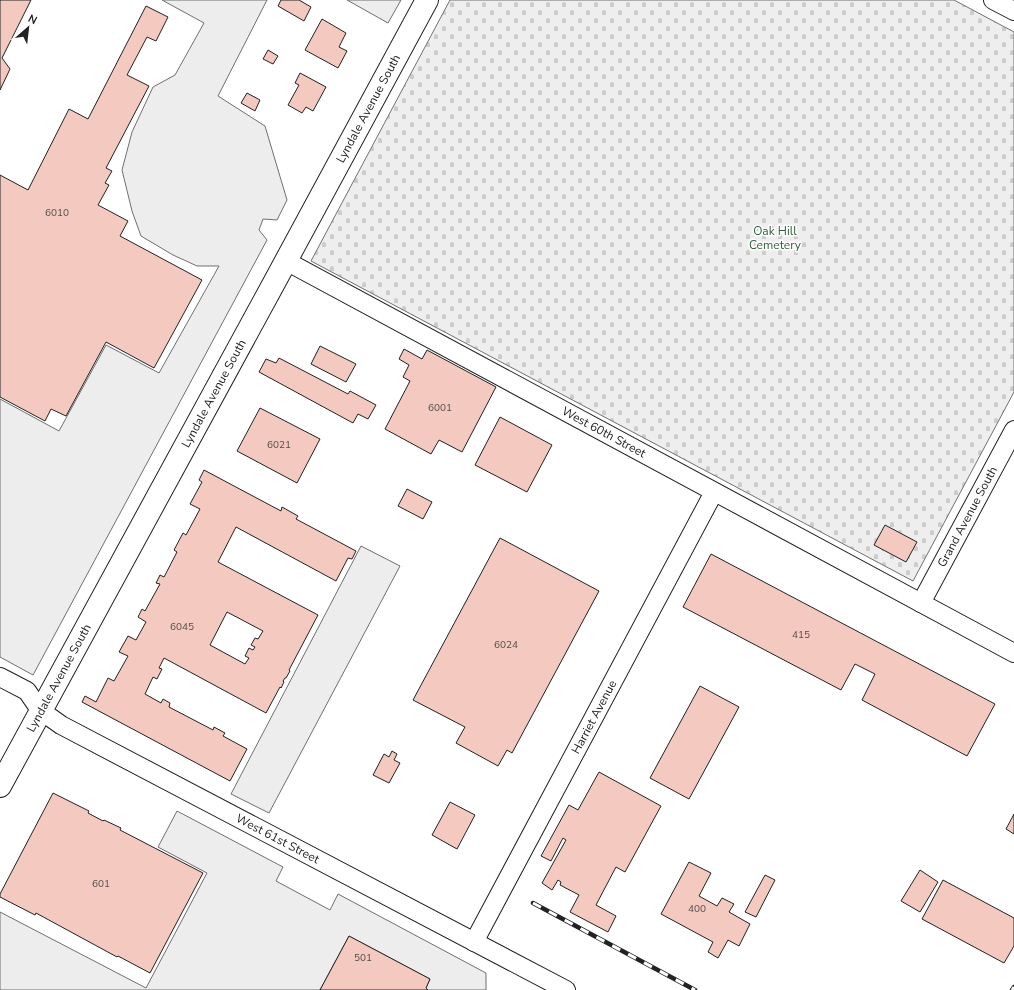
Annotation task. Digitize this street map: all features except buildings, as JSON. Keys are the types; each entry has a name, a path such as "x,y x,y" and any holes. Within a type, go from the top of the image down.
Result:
{"main road":[{"name":"Lyndale Avenue South","path":"0,786 427,0"}],"street":[{"path":"993,0 1014,11"},
{"name":"West 60th Street","path":"286,261 1014,653"},
{"name":"Grand Avenue South","path":"921,603 1014,430"},
{"name":"Harriet Avenue","path":"474,942 714,492"},
{"name":"West 61st Street","path":"0,677 27,691 40,710 61,725 566,990"}],"green space":[{"name":"Oak Hill Cemetery","path":"450,0 954,0 1014,32 1014,392 913,581 311,261"}],"shaded area":[{"path":"162,0 267,0 218,96 265,126 287,200 277,220 263,219 259,230 267,240 33,675 0,657 0,399 59,431 106,345 159,373 219,266 197,266 173,255 141,236 132,211 122,170 132,132 153,87 175,75 204,23"},
{"path":"347,0 401,0 388,23"},
{"path":"361,546 400,566 269,813 231,794"},
{"path":"177,811 283,867 276,881 330,910 338,894 486,973 486,990 428,990 426,988 430,979 349,936 320,990 0,990 0,912 146,988 207,873 158,847"}],"railway":[{"path":"533,903 695,990"}]}
